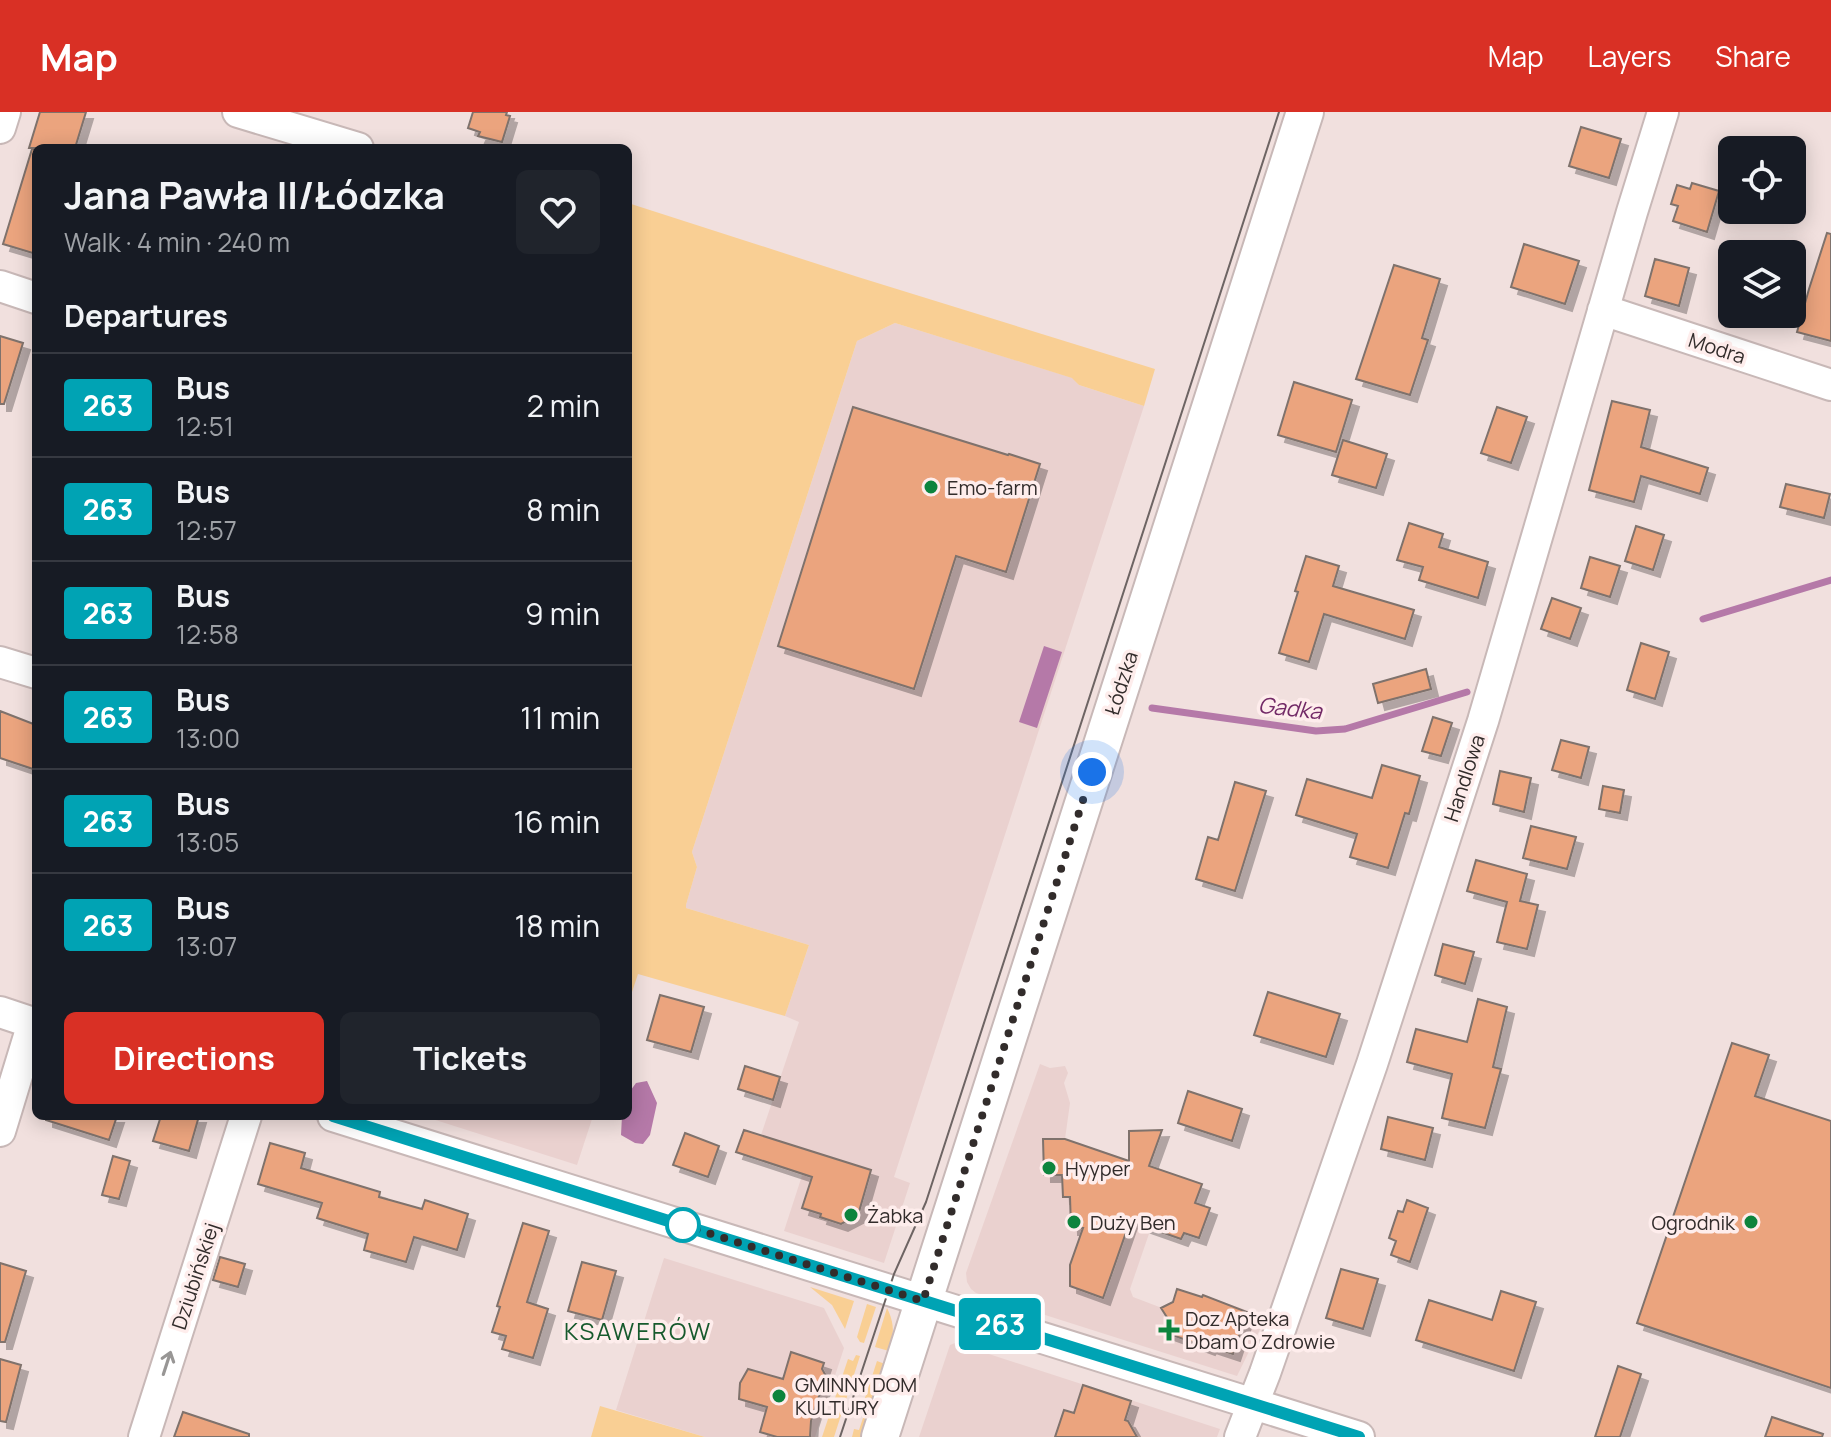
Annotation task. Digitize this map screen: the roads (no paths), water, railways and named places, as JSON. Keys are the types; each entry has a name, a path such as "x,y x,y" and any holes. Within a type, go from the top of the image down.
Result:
{"main road":[{"name":"Łódzka","path":"880,1437 1305,112"}],"street":[{"path":"0,128 5,112"},
{"path":"238,112 345,144"},
{"name":"Handlowa","path":"1240,1437 1372,1064 1483,721 1663,112"},
{"path":"0,286 32,297"},
{"name":"Modra","path":"1603,310 1831,385"},
{"path":"0,662 32,672"},
{"path":"0,1012 32,1022"},
{"path":"0,1131 32,1032"},
{"name":"Dziubińskiej","path":"144,1437 245,1120"},
{"path":"346,1120 1359,1437"}],"waterway":[{"name":"Gadka","path":"1703,619 1831,580"},
{"name":"Gadka","path":"1152,708 1316,731 1345,729 1467,692"}],"tram line":[{"path":"840,1437 894,1274 926,1202 1279,112"}],"place":[{"name":"Emo-farm","path":"931,487"},
{"name":"Hyyper","path":"1049,1168"},
{"name":"Żabka","path":"851,1215"},
{"name":"Duży Ben","path":"1074,1222"},
{"name":"Ogrodnik","path":"1751,1222"},
{"name":"Doz Apteka Dbam O Zdrowie","path":"1169,1330"},
{"name":"GMINNY DOM KULTURY","path":"779,1396"}],"district":[{"name":"KSAWERÓW","path":"638,1330"}]}
